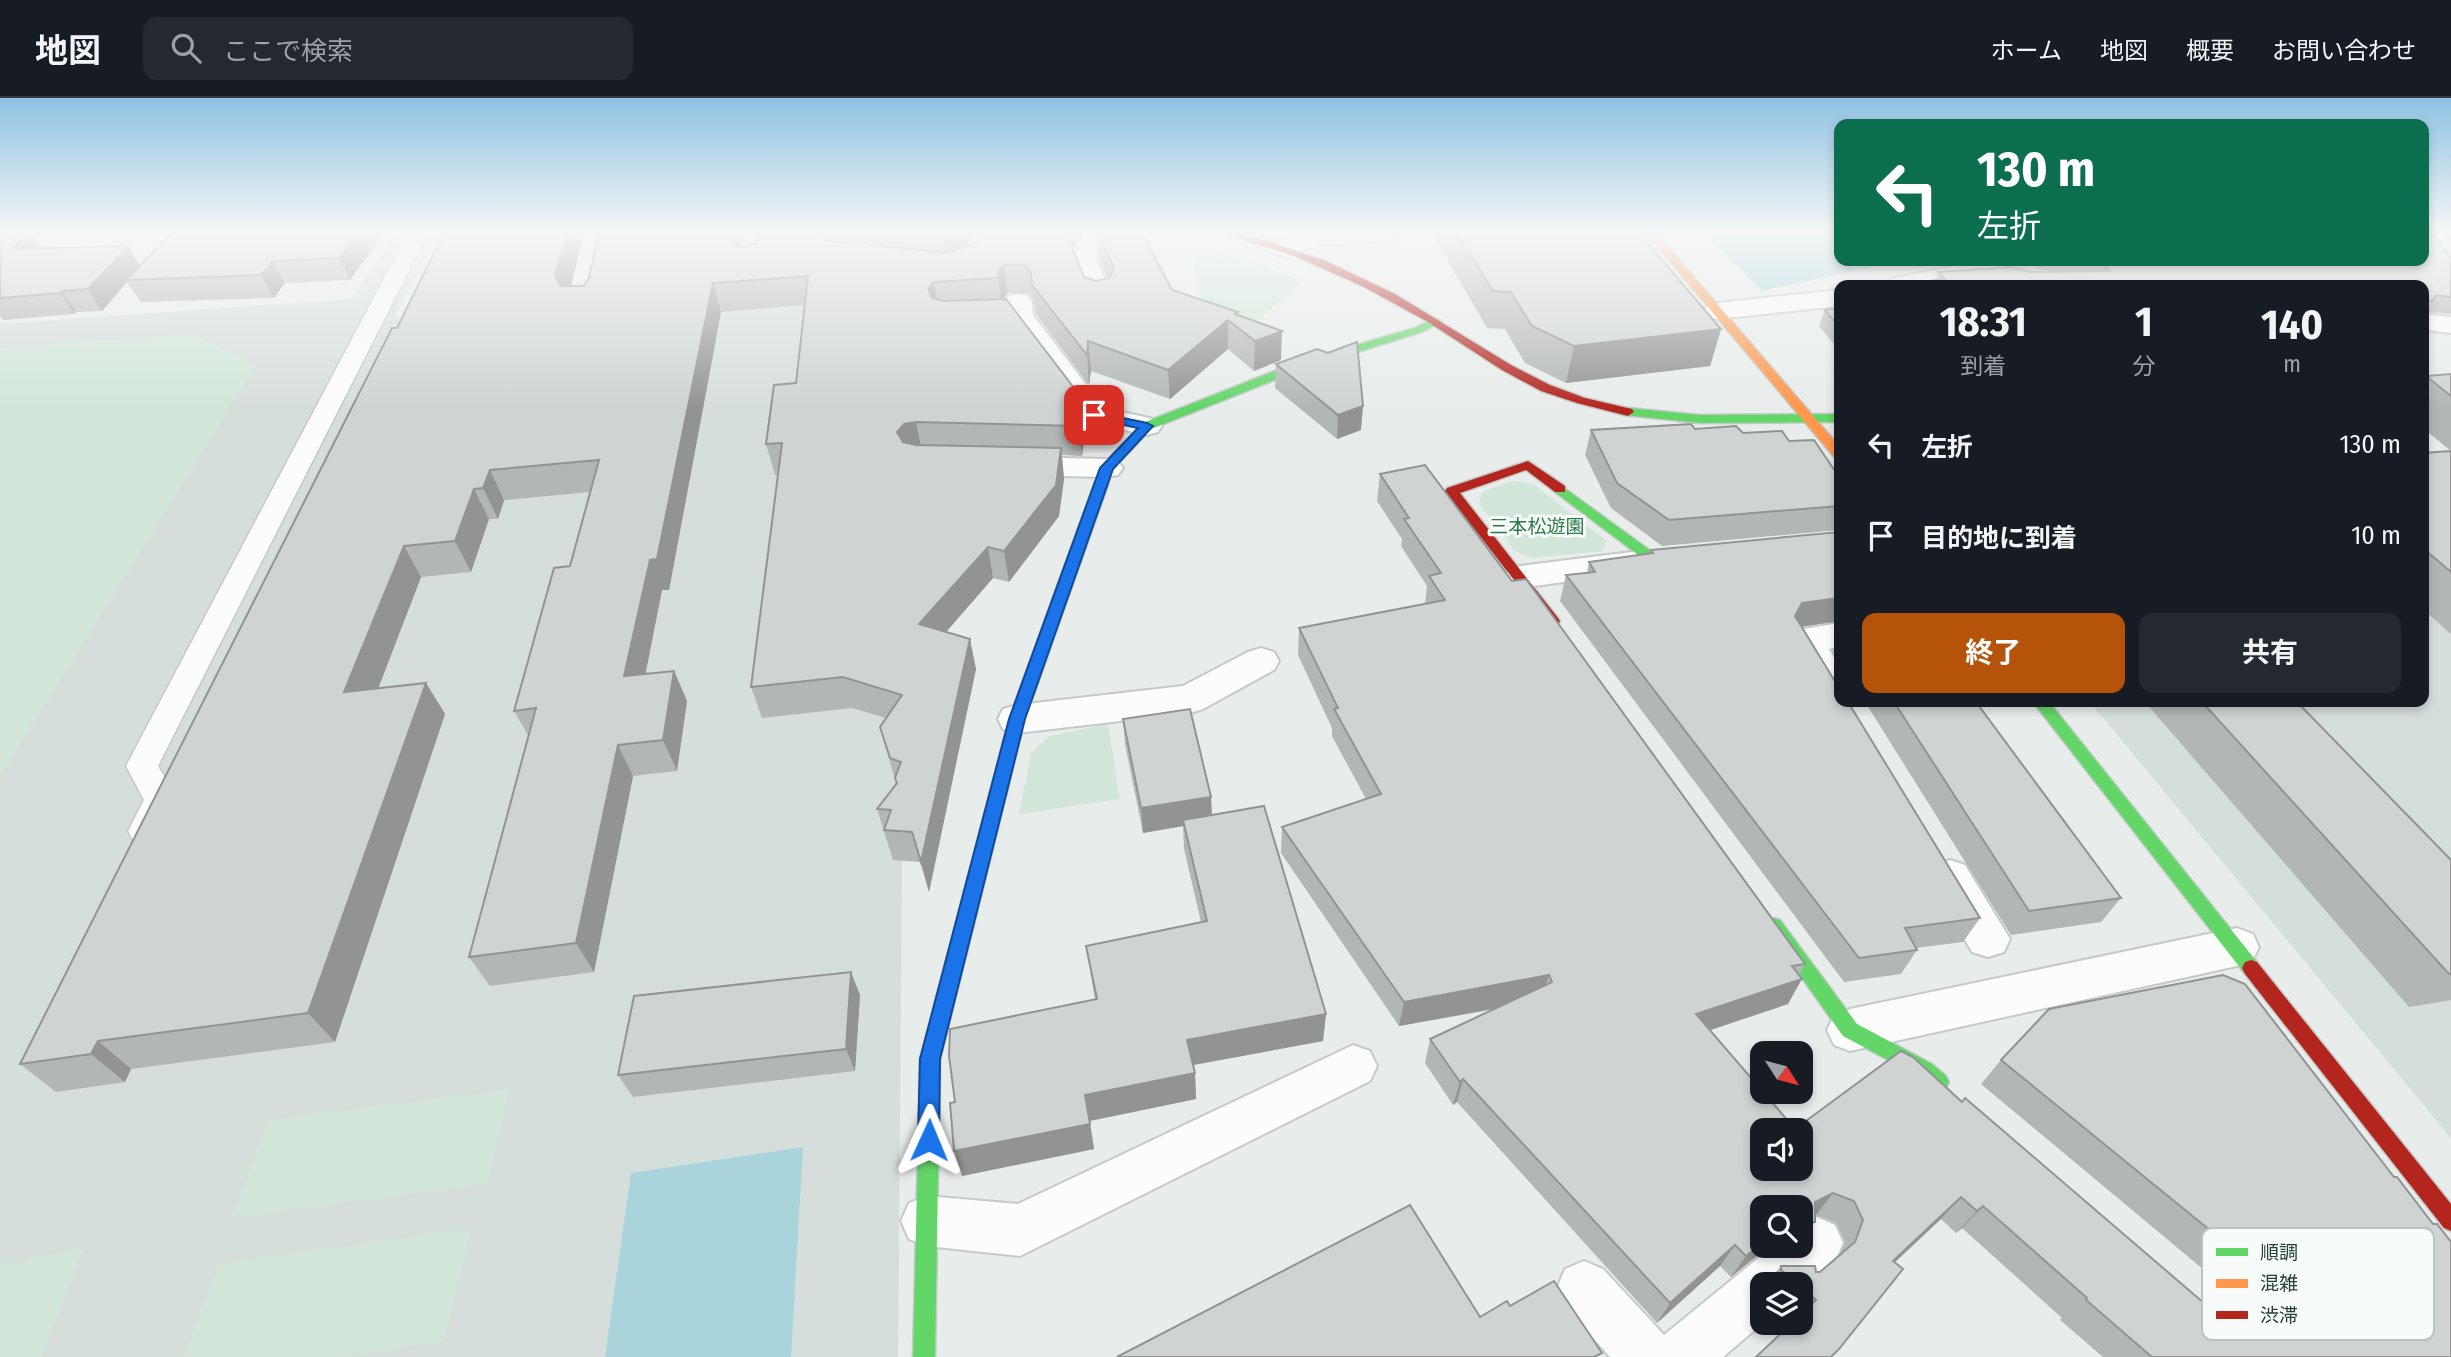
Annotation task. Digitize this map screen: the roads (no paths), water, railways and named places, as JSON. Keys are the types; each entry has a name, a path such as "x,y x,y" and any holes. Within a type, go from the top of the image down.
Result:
{"street":[{"path":"1096,292 1099,299"},
{"path":"1384,292 1514,372 1564,395 1612,410 1665,419 1834,418"},
{"path":"1702,292 1834,448"},
{"path":"1718,310 1834,298"},
{"path":"1009,312 1094,415 1147,426"},
{"path":"924,1357 930,1059 1017,719 1107,468 1147,426 1296,367 1418,330 1435,321"},
{"path":"2429,323 2451,325"},
{"path":"988,465 1107,468"},
{"path":"1561,632 1452,491 1528,465 1667,559"},
{"path":"1521,577 1667,559"},
{"path":"1834,636 1805,640 1834,687"},
{"path":"1017,719 1190,699 1261,661"},
{"path":"2045,707 2451,1221"},
{"path":"1930,844 1988,939"},
{"path":"1761,908 1850,1030 1925,1070 1946,1088"},
{"path":"1850,1030 2237,947"},
{"path":"927,1221 1020,1230 1353,1066"},
{"path":"1782,1272 1817,1243"},
{"path":"1584,1288 1647,1357"},
{"path":"1681,1357 1750,1299"}],"lane":[{"path":"129,861 161,800 142,766 388,292"}],"water":[{"path":"803,1147 791,1357 605,1357 631,1173"}],"park label":[{"name":"三本松遊園","path":"1537,526"}]}
